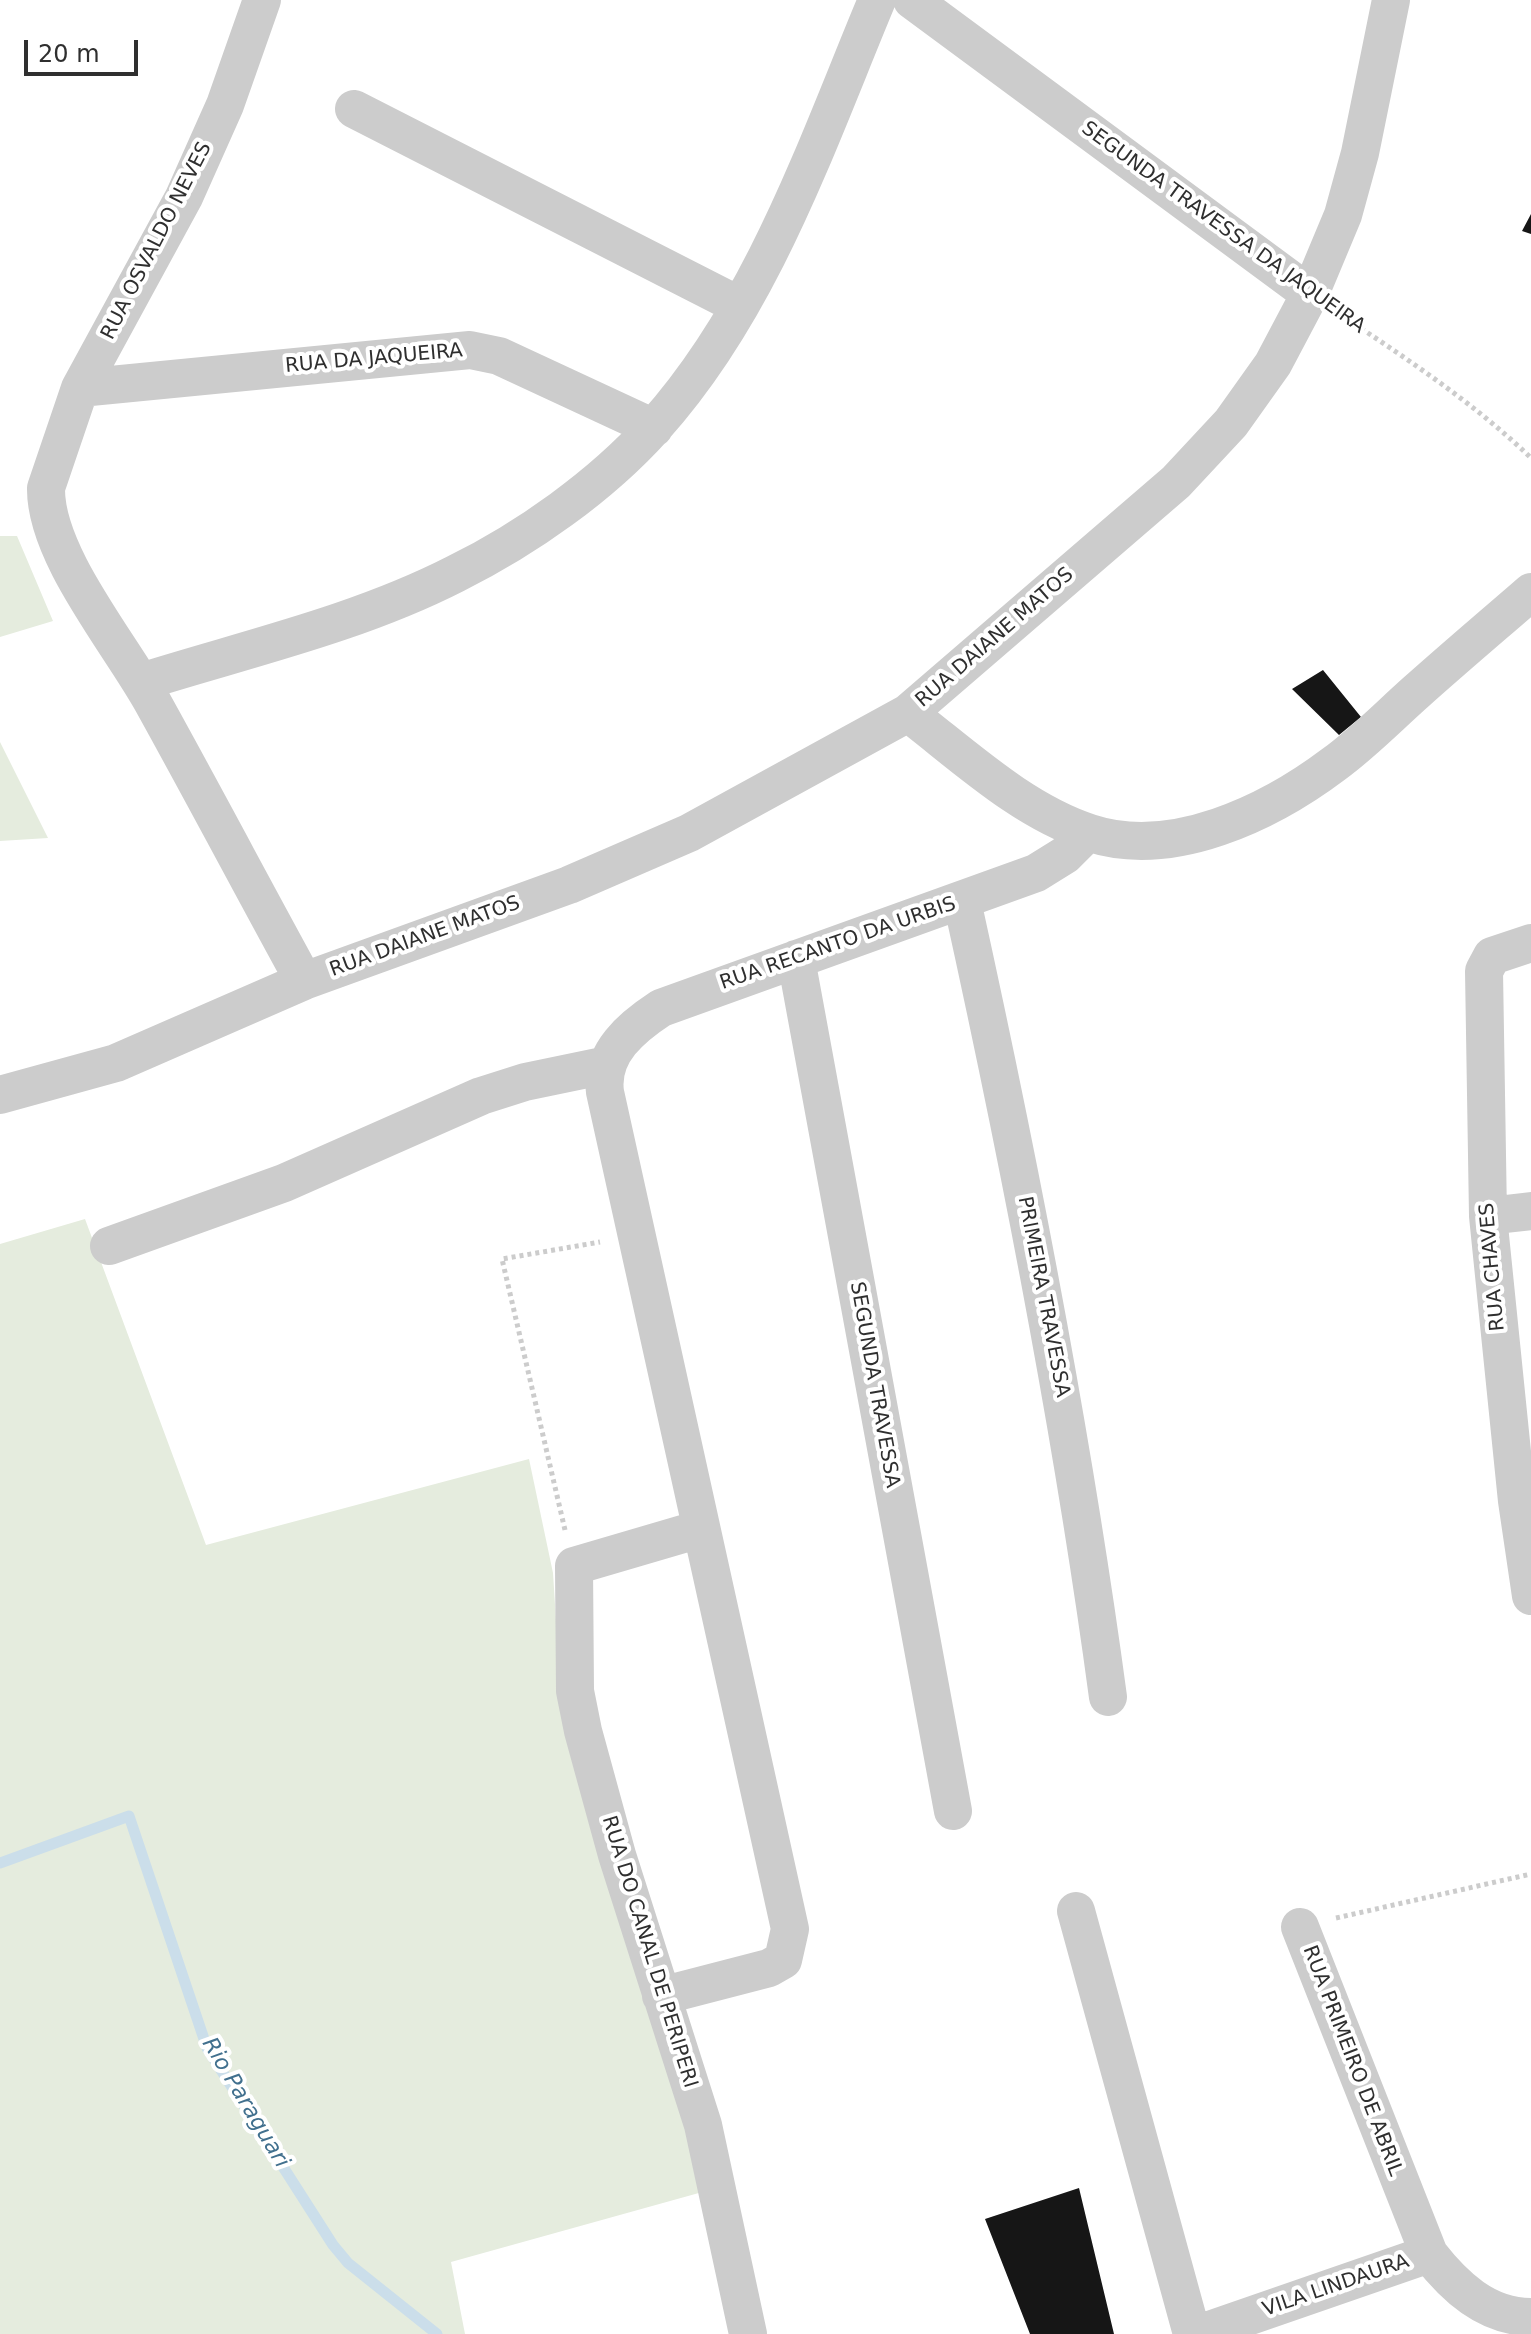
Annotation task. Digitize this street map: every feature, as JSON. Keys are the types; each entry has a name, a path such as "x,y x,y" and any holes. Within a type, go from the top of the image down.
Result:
{"street":[{"name":"RUA OSVALDO NEVES","path":"80,388 184,197 225,105 262,0"},
{"path":"141,682 350,618 457,574 532,528 603,476 654,428 699,371 740,306 785,219 877,0"},
{"name":"SEGUNDA TRAVESSA DA JAQUEIRA","path":"912,0 1310,294"},
{"name":"RUA DAIANE MATOS","path":"0,1095 116,1063 304,981 569,885 689,833 908,713 1176,482 1231,423 1273,364 1310,294 1343,215 1357,165 1391,0"},
{"path":"354,109 740,306"},
{"name":"RUA DA JAQUEIRA","path":"80,388 470,350 499,356 654,428"},
{"name":"RUA DAIANE MATOS","path":"80,388 46,488 48,518 58,545 141,682 304,981"},
{"path":"908,713 1025,802 1087,833 1122,839 1165,838 1226,823 1275,803 1335,764 1531,592"},
{"name":"RUA RECANTO DA URBIS","path":"606,1069 632,1029 661,1008 962,901 1051,865 1087,833"},
{"name":"PRIMEIRA TRAVESSA","path":"962,901 1005,1097 1081,1500 1108,1697"},
{"name":"RUA CHAVES","path":"1519,946 1492,956 1484,971 1488,1216 1516,1357 1531,1596"},
{"name":"SEGUNDA TRAVESSA","path":"796,959 953,1811"},
{"path":"109,1246 284,1183 481,1096 606,1069 605,1092 790,1929 783,1960 769,1968 661,1996"},
{"path":"1488,1216 1531,1211"},
{"path":"574,1566 700,1529"},
{"name":"RUA DO CANAL DE PERIPERI","path":"574,1566 575,1691 583,1731 617,1855 703,2125 748,2334"},
{"path":"1076,1911 1192,2334"},
{"name":"RUA PRIMEIRO DE ABRIL","path":"1300,1927 1429,2254 1455,2286 1484,2305 1531,2317"},
{"name":"VILA LINDAURA","path":"1198,2334 1429,2254"}],"path":[{"name":"SEGUNDA TRAVESSA DA JAQUEIRA","path":"1310,294 1426,372 1501,430 1531,458"},
{"path":"574,1566 502,1259 638,1235"},
{"name":"RUA PRIMEIRO DE ABRIL","path":"1300,1927 1531,1874"}],"shaded area":[{"path":"0,536 17,536 53,621 0,637"},
{"path":"0,742 48,838 0,841"},
{"path":"85,1219 206,1545 529,1459 553,1573 561,1699 706,2191 451,2262 465,2334 0,2334 0,1244"}],"building":[{"path":"1531,214 1531,234 1522,231"},
{"path":"1323,670 1361,717 1339,735 1292,689"},
{"path":"1079,2188 1114,2334 1030,2334 985,2219"}],"waterway":[{"name":"Rio Paraguari","path":"0,1863 129,1816 207,2048 333,2245 348,2263 437,2334"}]}
